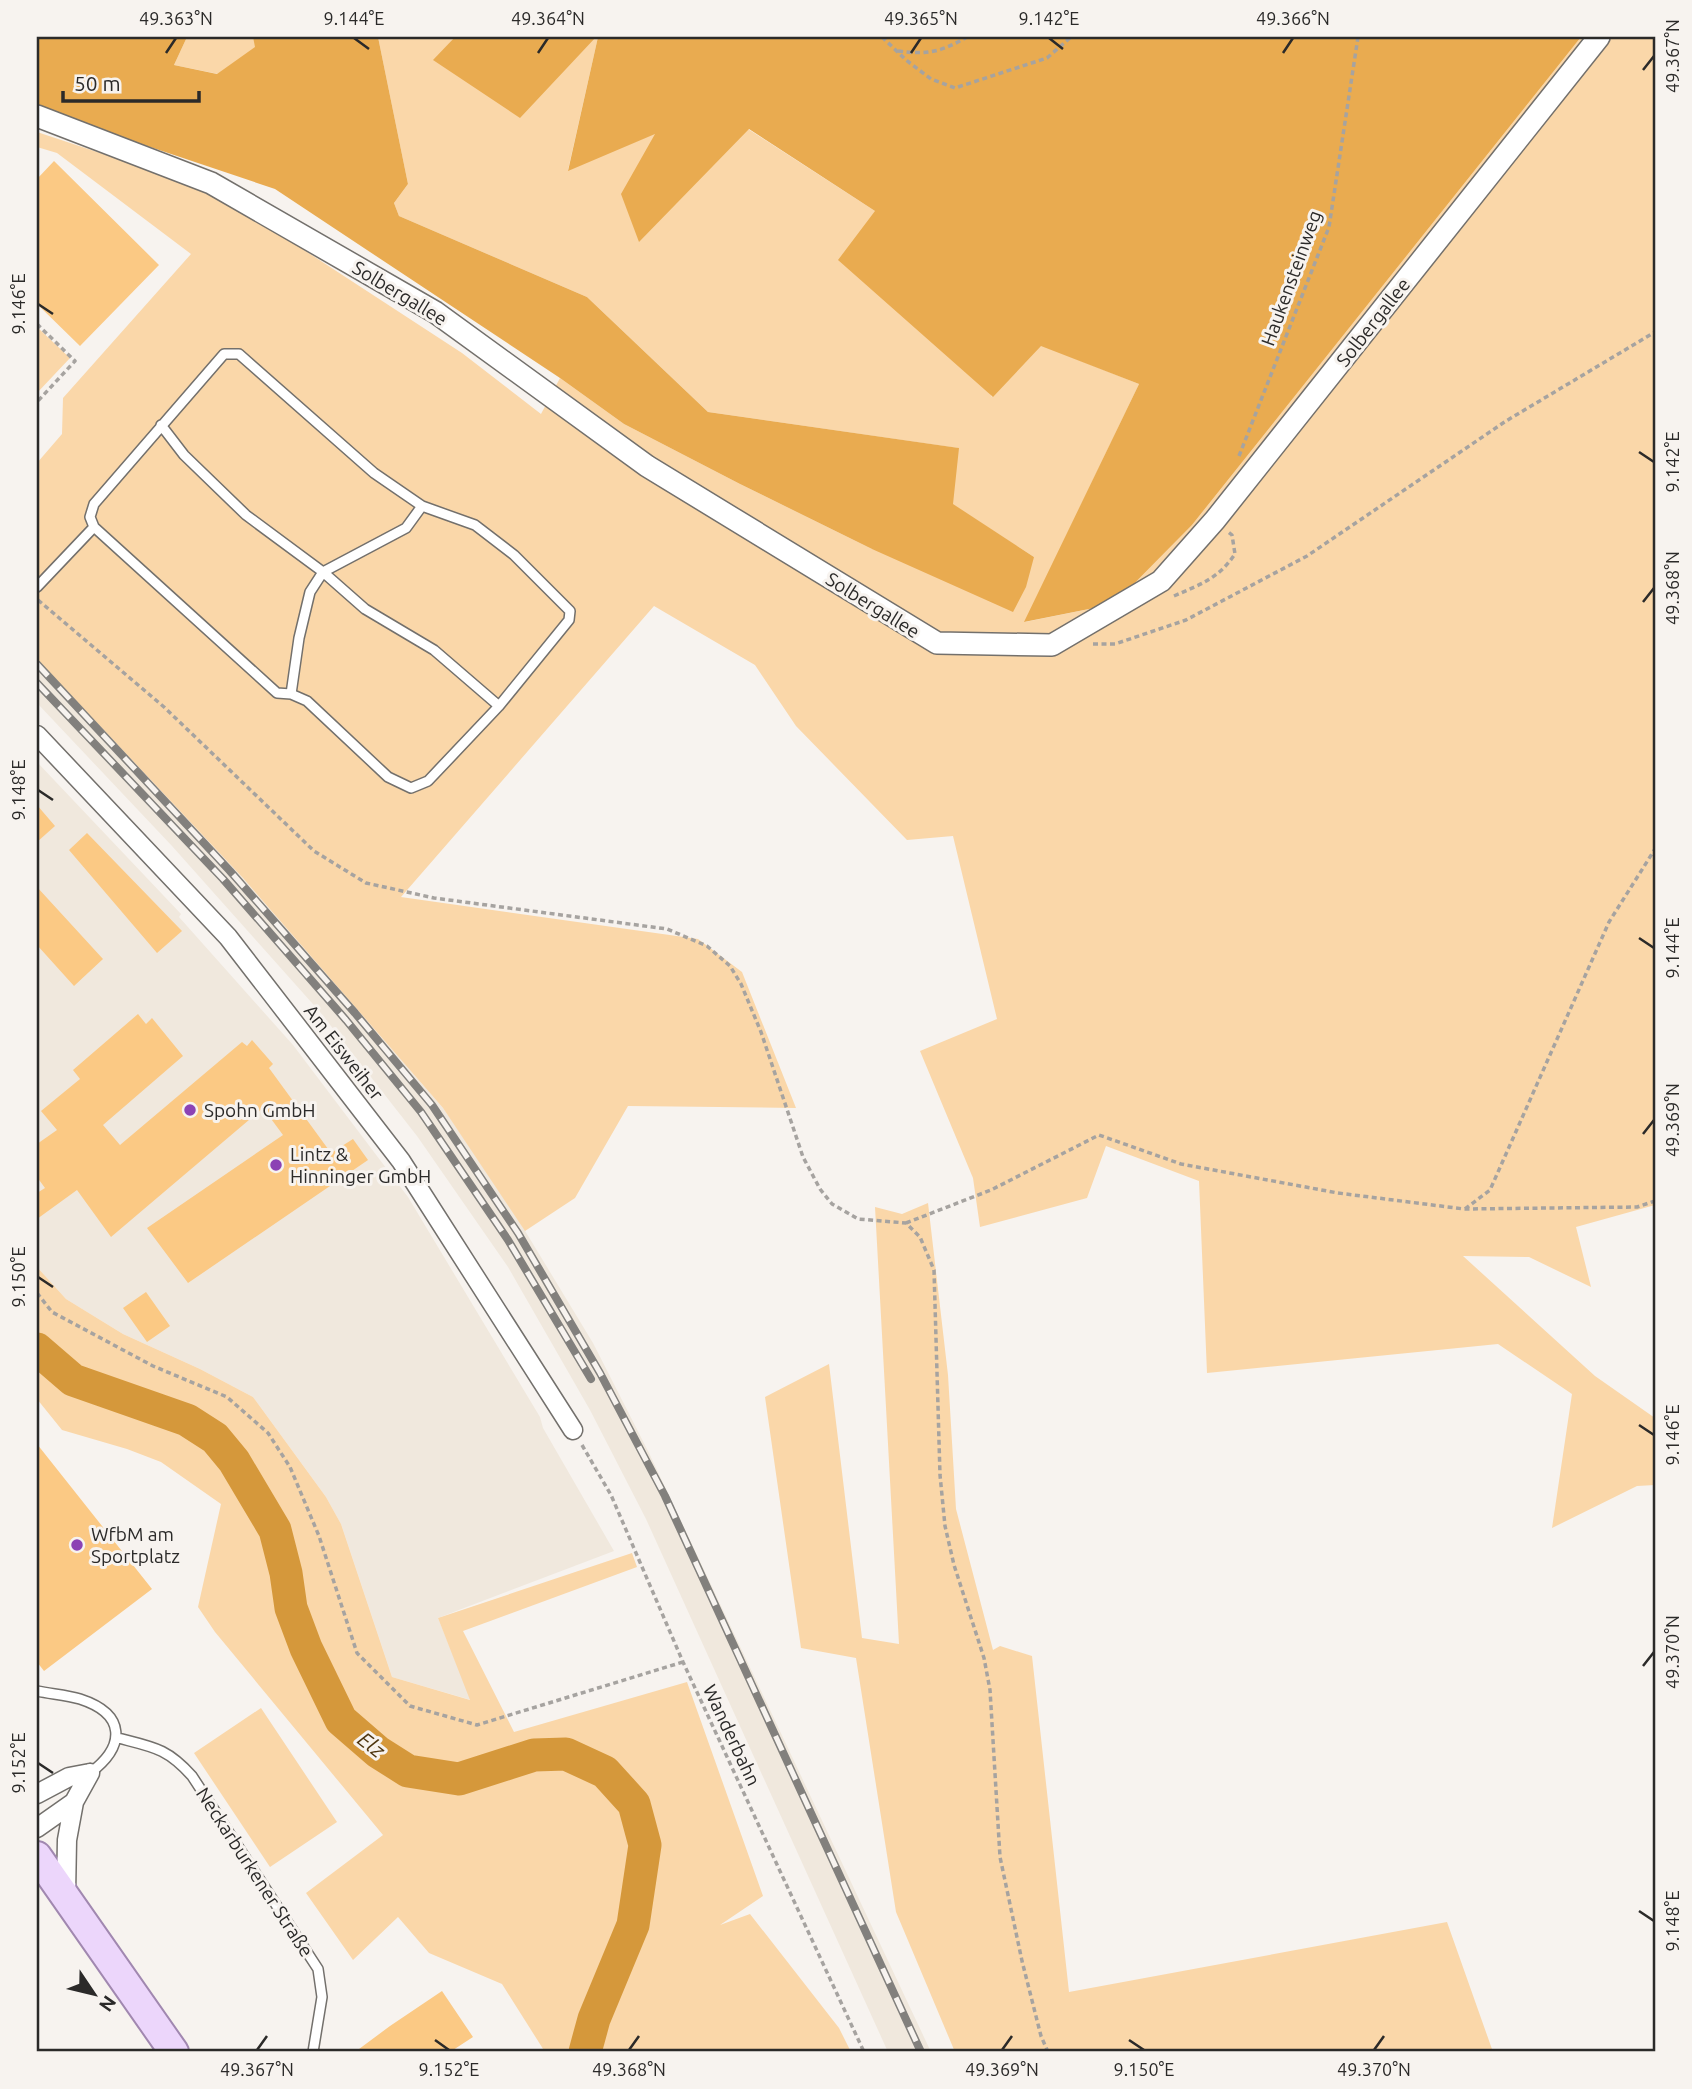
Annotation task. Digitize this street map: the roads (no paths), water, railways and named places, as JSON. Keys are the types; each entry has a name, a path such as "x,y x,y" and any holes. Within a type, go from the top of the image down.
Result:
{"main road":[{"path":"37,1856 174,2052"}],"street":[{"name":"Solbergallee","path":"37,116 211,183 435,312 647,466 937,643 1052,645 1161,581 1215,520 1599,37"},
{"name":"Am Eisweiher","path":"37,735 228,937 401,1161 573,1430"},
{"path":"37,1794 69,1777 90,1773"},
{"path":"65,1894 67,1840 74,1802 90,1773"},
{"path":"37,1828 74,1802"}],"lane":[{"path":"225,354 239,354 374,473 422,506 475,524 514,555 569,611 569,620 499,706 428,781 411,788 388,777 307,701 290,694 277,693 94,527 90,517 94,504 161,425 225,354"},
{"path":"161,425 184,455 246,515 323,572 365,609 434,650 499,706"},
{"path":"290,694 310,592 323,572 406,528 422,506"},
{"path":"37,587 94,527"},
{"path":"37,1691 80,1699 101,1709 114,1720 118,1738 110,1755 90,1773"},
{"name":"Neckarburkener Straße","path":"118,1738 160,1749 178,1760 192,1776 318,1969 322,1997 313,2052"}],"waterway":[{"name":"Elz","path":"37,1349 73,1380 187,1420 215,1438 234,1461 275,1530 286,1573 291,1608 306,1648 341,1720 378,1752 408,1771 459,1779 534,1755 566,1754 605,1772 634,1804 645,1845 633,1925 594,2019 585,2052"}],"railway":[{"path":"37,664 230,871 355,1013 432,1105 518,1233 600,1373 665,1496 921,2052"},
{"path":"37,683 223,879 346,1020 421,1112 508,1240 591,1379"}],"place":[{"name":"Spohn GmbH","path":"190,1110"},
{"name":"Lintz & Hinninger GmbH","path":"276,1165"},
{"name":"WfbM am Sportplatz","path":"77,1545"}]}
